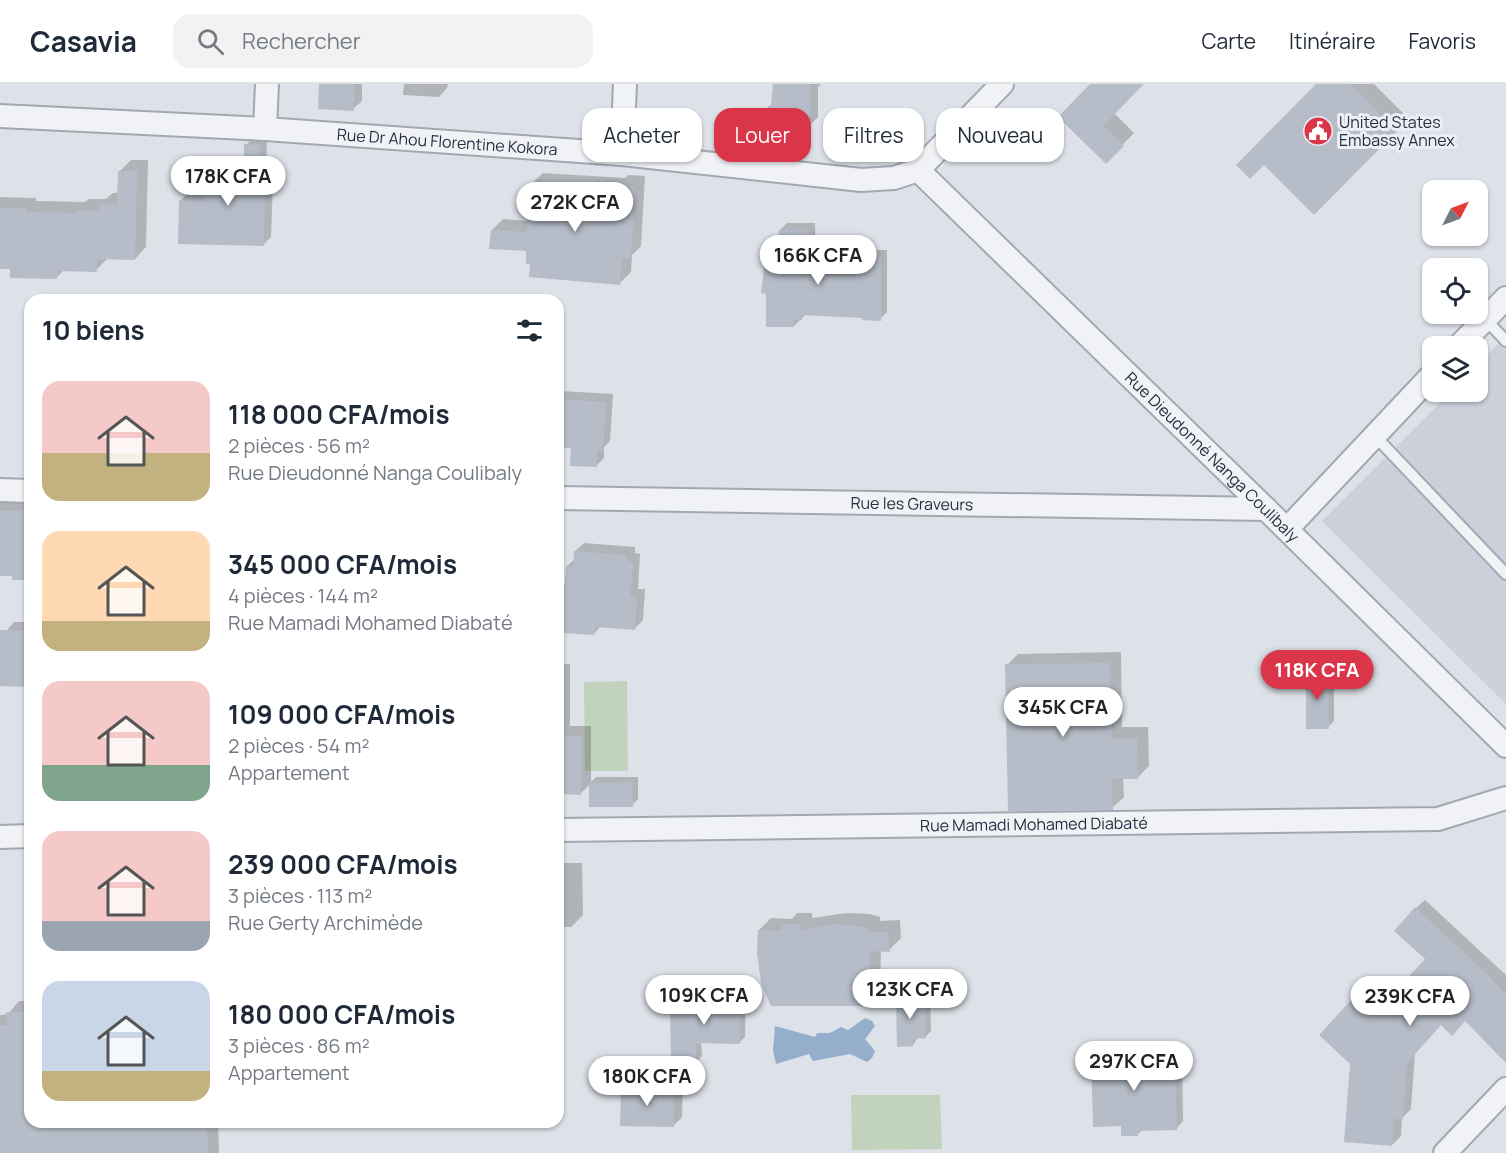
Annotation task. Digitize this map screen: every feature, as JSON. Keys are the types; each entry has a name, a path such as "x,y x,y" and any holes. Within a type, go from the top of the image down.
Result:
{"street":[{"path":"265,129 267,84"},
{"path":"624,108 625,84"},
{"name":"Rue Dr Ahou Florentine Kokora","path":"696,162 861,180 894,178 918,170 1002,84"},
{"name":"Rue Dr Ahou Florentine Kokora","path":"0,116 265,129 582,151"},
{"name":"Rue Dieudonné Nanga Coulibaly","path":"918,170 1506,746"},
{"path":"1488,317 1506,298"},
{"path":"1469,336 1481,324"},
{"path":"1287,529 1422,386"},
{"path":"0,490 24,491"},
{"name":"Rue les Graveurs","path":"564,498 1266,509"},
{"name":"Rue Mamadi Mohamed Diabaté","path":"564,830 1438,819 1506,798"},
{"path":"0,837 24,836"},
{"path":"1445,1153 1506,1089"}],"lane":[{"path":"1488,323 1506,341"},
{"path":"1375,436 1506,574"}],"shaded area":[{"path":"1506,336 1506,704 1322,521 1441,402 1488,402 1488,355"}],"green space":[{"path":"627,681 628,771 585,771 584,682"},
{"path":"851,1095 940,1095 942,1149 852,1150"}],"water":[{"path":"865,1018 872,1021 875,1026 865,1039 875,1051 867,1062 850,1054 813,1061 809,1054 776,1064 773,1050 775,1026 815,1037 817,1033 830,1033 841,1027 848,1030"}],"building":[{"path":"319,84 354,84 354,111 318,109"},
{"path":"773,84 810,84 810,108 768,108 771,106"},
{"path":"1090,84 1144,84 1103,126 1124,146 1106,164 1064,123 1064,111"},
{"path":"1316,84 1350,84 1397,131 1314,215 1264,165 1250,179 1236,165"},
{"path":"244,144 260,145 259,191 265,191 264,246 178,244 179,200 205,201 205,196 213,196 214,163 244,164"},
{"path":"118,171 137,171 135,260 97,259 97,272 57,271 57,279 10,278 10,269 0,269 0,208 26,208 26,212 76,213 76,210 100,210 100,203 117,204"},
{"path":"530,183 615,189 615,186 635,187 631,258 622,258 620,285 529,277 530,264 526,264 526,251 489,249 491,230 527,232"},
{"path":"809,229 809,275 855,277 855,256 881,256 881,321 802,315 802,320 794,320 794,327 766,327 766,294 761,293 764,268 777,270 779,230"},
{"path":"564,399 606,402 603,450 597,450 597,467 570,466 571,448 564,448"},
{"path":"24,510 24,580 12,580 12,576 0,576 0,511"},
{"path":"574,551 627,555 627,561 633,562 630,597 637,597 635,630 595,627 594,635 564,633 566,566 573,566"},
{"path":"0,630 24,631 24,687 0,686"},
{"path":"1110,663 1112,738 1137,738 1138,779 1112,779 1113,810 1008,811 1005,664"},
{"path":"1306,674 1329,674 1329,729 1306,729"},
{"path":"564,736 581,736 581,795 564,794"},
{"path":"632,782 633,807 589,807 589,783"},
{"path":"1415,907 1506,994 1506,1063 1465,1021 1452,1036 1441,1025 1407,1063 1403,1119 1394,1119 1392,1146 1344,1142 1350,1064 1319,1035 1366,984 1385,1002 1425,959 1394,931"},
{"path":"784,924 801,924 800,930 833,924 868,928 869,932 888,932 890,952 870,951 868,1006 771,1006 761,983 757,952 758,930 780,930"},
{"path":"710,995 741,996 740,1044 696,1043 696,1063 671,1064 670,1004 710,1003"},
{"path":"925,996 926,1038 913,1039 913,1046 897,1047 896,997"},
{"path":"6,1012 24,1012 24,1128 207,1128 208,1153 0,1153 0,1025 7,1025"},
{"path":"1136,1052 1136,1055 1175,1054 1177,1130 1138,1131 1138,1136 1121,1136 1121,1126 1093,1127 1091,1054"},
{"path":"621,1087 674,1088 674,1127 620,1126"}],"place":[{"name":"United States Embassy Annex","path":"1318,131"}]}
